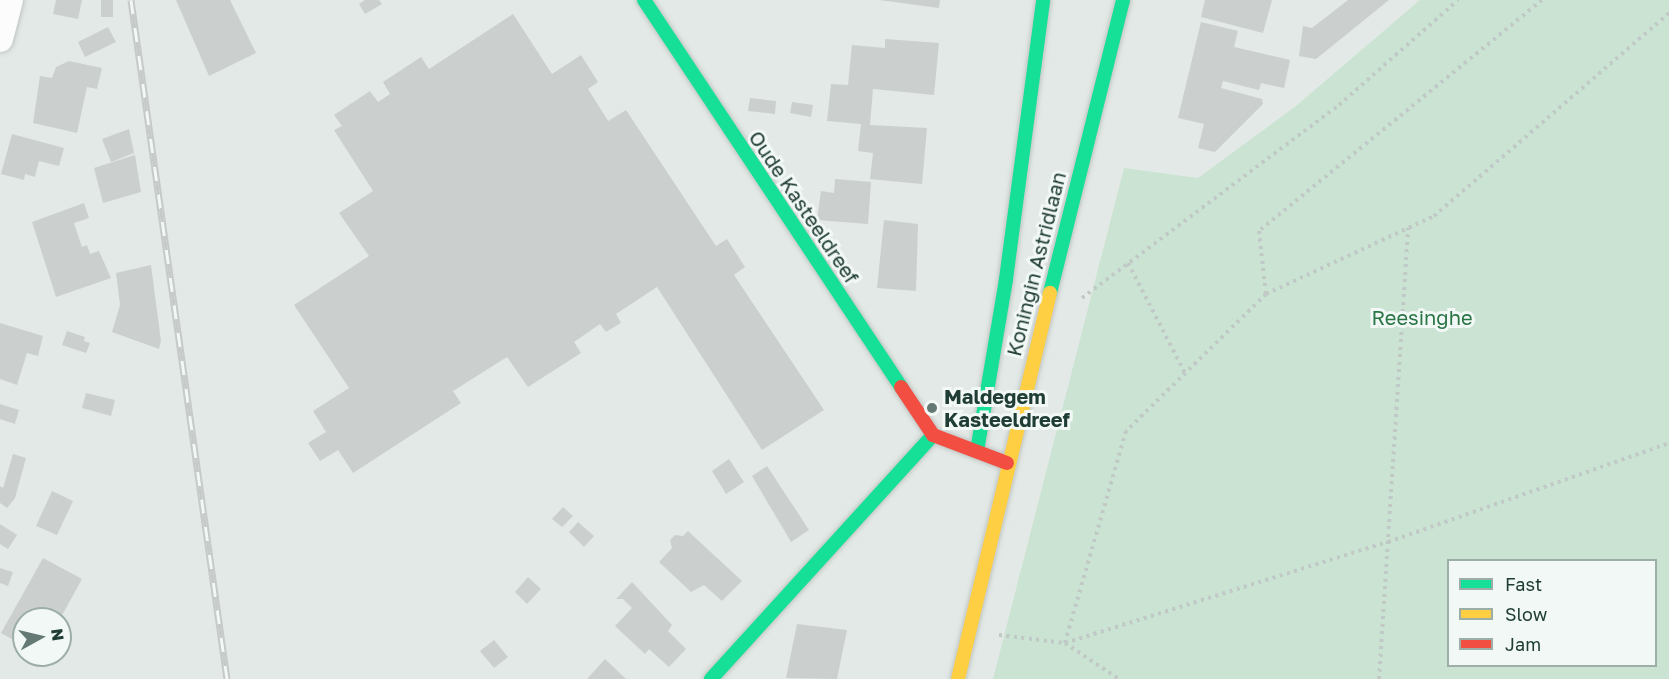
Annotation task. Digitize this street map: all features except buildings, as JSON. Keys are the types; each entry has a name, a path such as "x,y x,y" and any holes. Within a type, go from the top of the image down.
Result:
{"main road":[{"name":"Oude Kasteeldreef","path":"644,0 933,435"},
{"name":"Koningin Astridlaan","path":"976,450 1006,279 1043,0"},
{"name":"Koningin Astridlaan","path":"958,679 1007,463 1123,0"},
{"path":"711,679 933,435 1007,463"}],"street":[{"path":"0,39 10,0"}],"path":[{"path":"1075,302 1339,105 1458,0"},
{"path":"1266,294 1259,231 1542,0"},
{"path":"1065,643 1126,431 1266,294 1434,216 1669,13"},
{"path":"1379,679 1408,228"},
{"path":"1128,263 1185,373"},
{"path":"970,631 1065,643 1388,542 1669,443"},
{"path":"1065,643 1119,679"}],"green space":[{"name":"Reesinghe","path":"1420,0 1669,0 1669,679 993,679 1124,168 1198,178 1296,106"}],"railway":[{"path":"131,0 227,679"}],"traffic: fast":[{"path":"644,0 901,387"},
{"path":"977,451 1006,279 1043,0"},
{"path":"1050,293 1123,0"},
{"path":"711,679 933,435"}],"traffic: slow":[{"path":"958,679 1050,293"}],"traffic: jam":[{"path":"901,387 933,435 1007,463"}],"place":[{"name":"Maldegem Kasteeldreef","path":"932,408"}]}
